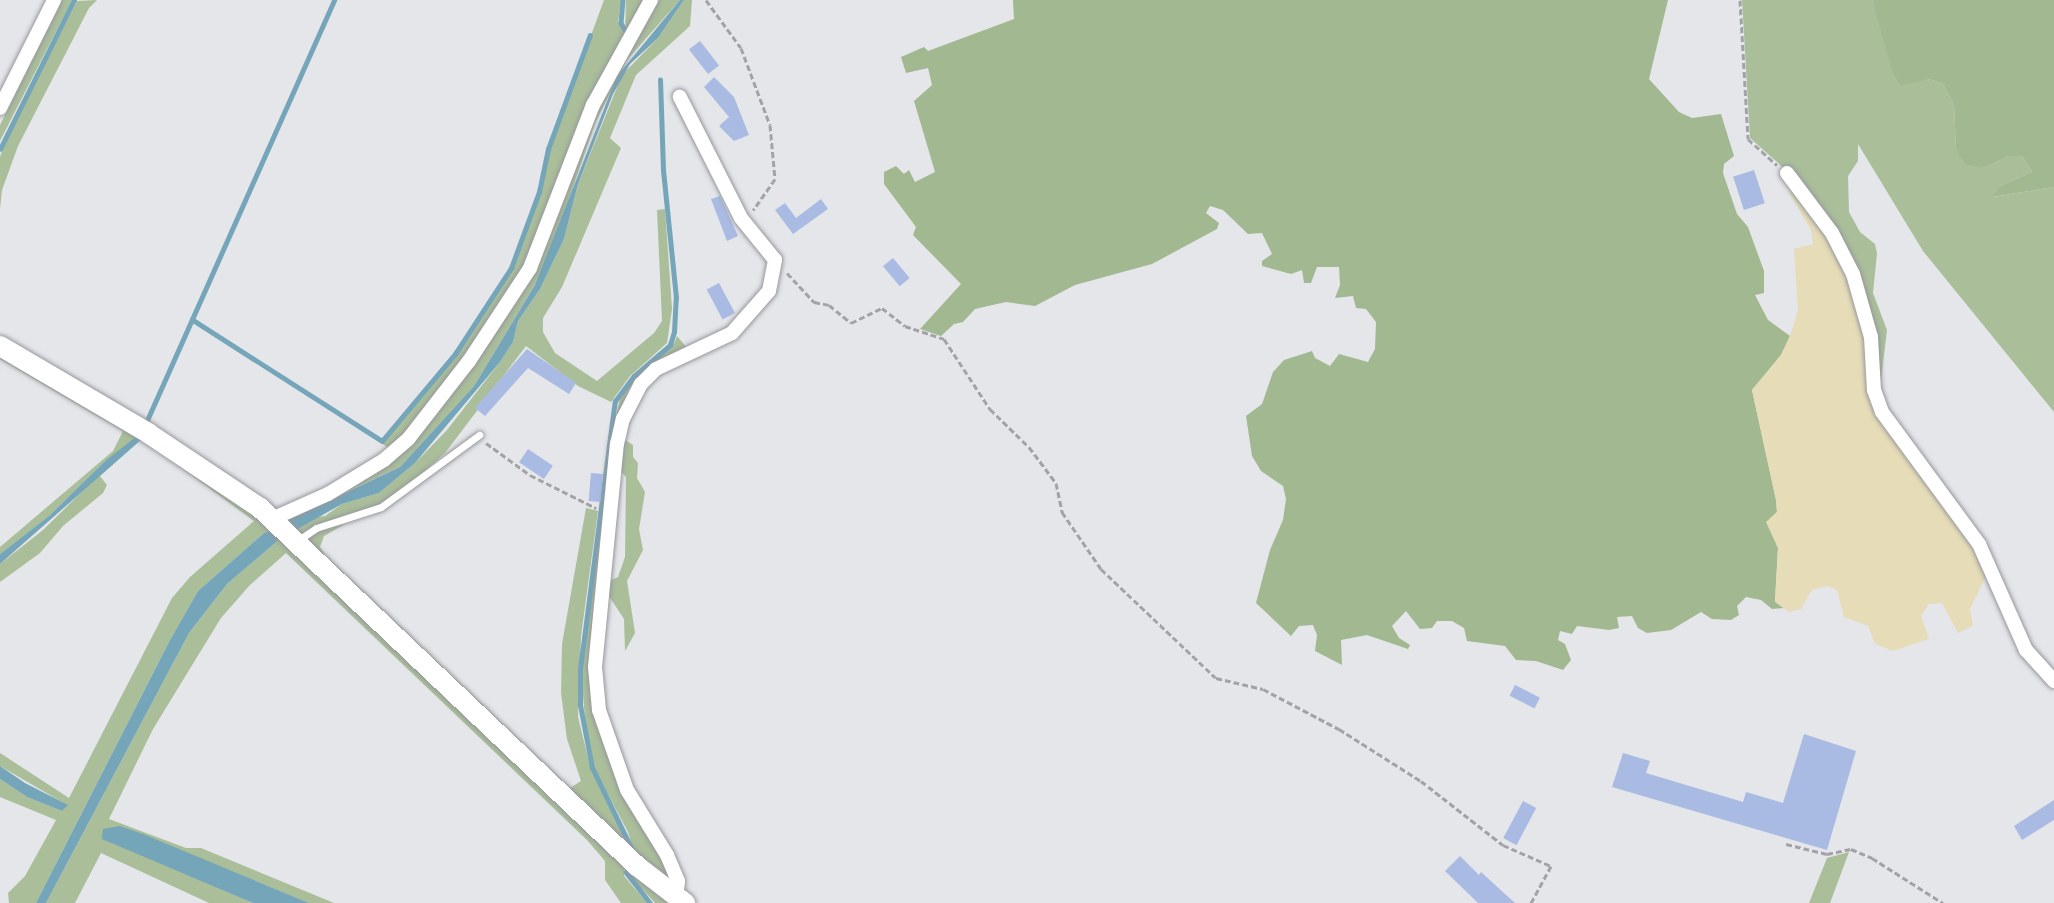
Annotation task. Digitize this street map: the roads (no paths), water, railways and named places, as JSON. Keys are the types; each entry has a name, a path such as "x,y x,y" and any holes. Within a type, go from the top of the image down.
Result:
{"street":[{"path":"0,108 54,0"},
{"path":"272,519 328,494 384,460 409,438 469,361 530,268 593,105 651,0"},
{"path":"680,97 741,218 775,261 769,291 732,333 656,369 641,384 623,419 617,444 595,667 599,710 627,790 667,855 678,881 680,900"},
{"path":"1787,173 1832,232 1853,274 1871,337 1874,390 1882,412 1979,544 2026,650 2054,681"},
{"path":"0,345 148,433 272,519 637,866 680,900"}],"lane":[{"path":"297,541 316,528 381,507 479,435"}],"water":[{"path":"680,0 684,0 658,38 630,64 613,94 578,184 564,239 540,289 518,321 513,342 500,362 415,463 379,493 342,504 294,531 286,521 400,467 474,386 535,285 617,76"},
{"path":"137,436 142,439 0,564 0,554 49,516 105,461"},
{"path":"274,530 281,538 227,584 189,633 46,903 36,903 170,640 198,591 264,533"},
{"path":"0,766 25,783 68,805 62,811 27,797 0,779"},
{"path":"120,826 309,903 253,903 102,839 103,829"}],"waterway":[{"path":"0,149 74,0"},
{"path":"145,425 334,0"},
{"path":"623,0 621,23 625,30"},
{"path":"193,320 382,441 455,354 511,268 539,192 548,149 590,35"},
{"path":"633,852 592,768 580,705 580,669 615,401 634,376 670,345 674,332 676,298 663,170 660,80"},
{"path":"626,872 650,903"}]}
